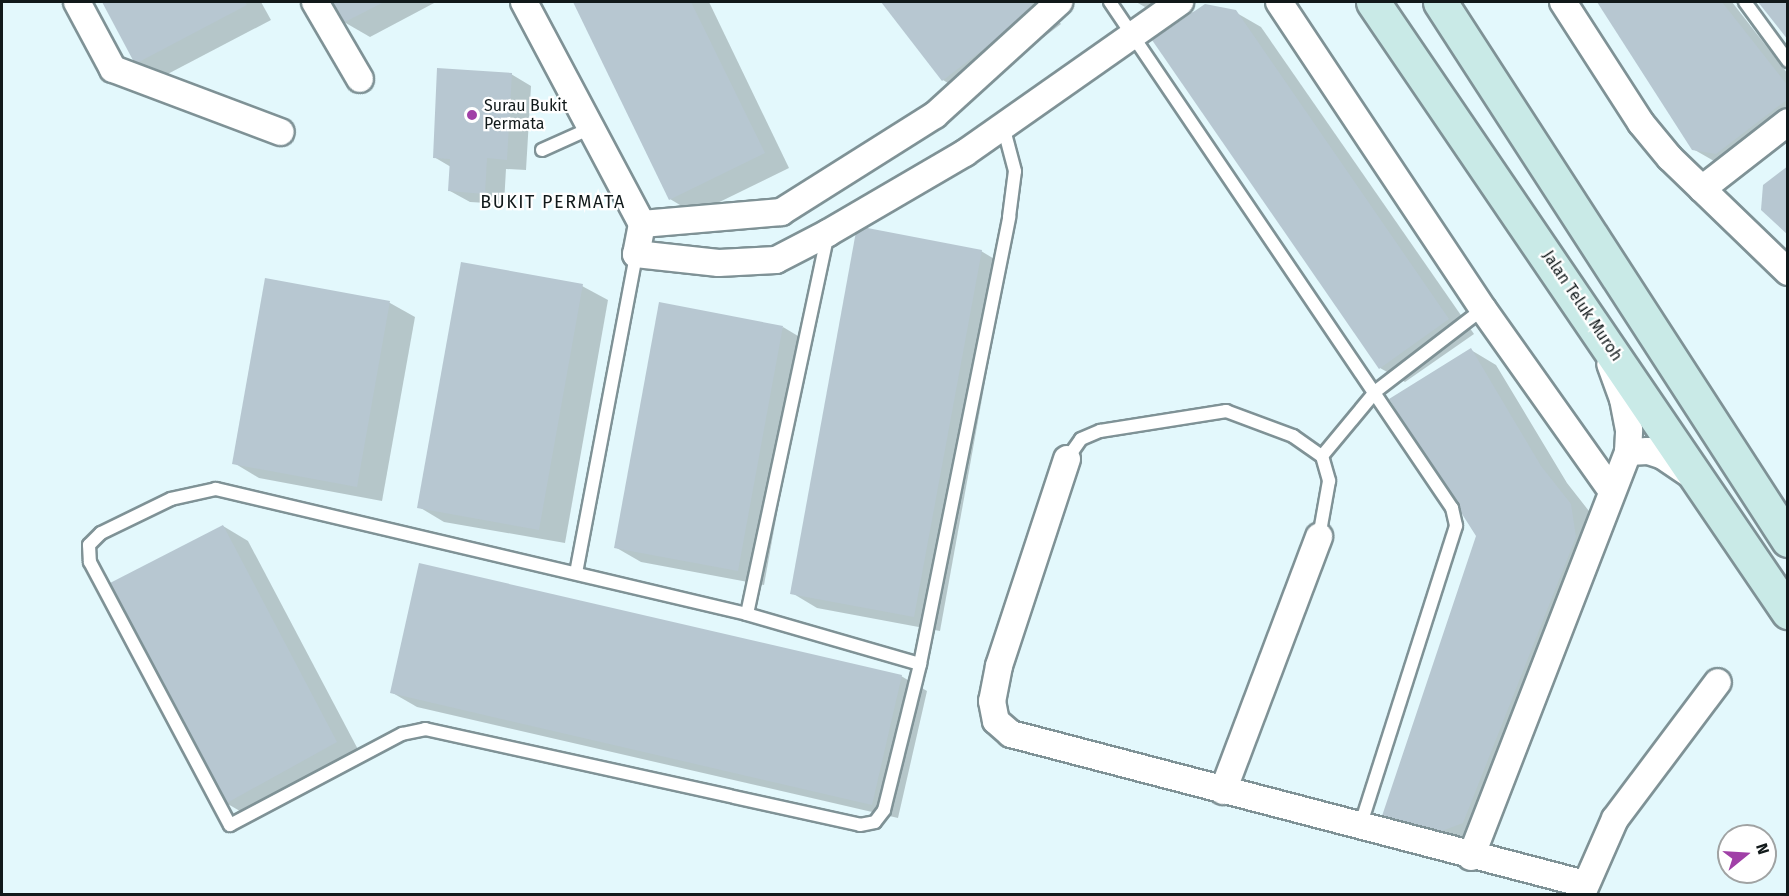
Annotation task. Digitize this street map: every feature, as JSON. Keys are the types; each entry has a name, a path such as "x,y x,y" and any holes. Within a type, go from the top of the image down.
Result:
{"main road":[{"path":"1362,2 1405,46"},
{"name":"Jalan Teluk Muroh","path":"1374,2 1703,482 1788,612"},
{"path":"1440,2 1783,530"}],"street":[{"path":"77,2 113,69 281,132"},
{"path":"315,2 360,79"},
{"path":"524,2 642,224 636,255 719,263 776,260 828,233 1003,126 1180,2"},
{"path":"642,224 781,212 935,115 1059,2"},
{"path":"1279,2 1483,309 1612,491"},
{"path":"1563,2 1641,123 1702,189 1788,272"},
{"path":"1702,189 1788,122"},
{"path":"1472,857 1628,452 1629,430 1623,399 1595,325"},
{"path":"1628,452 1648,451 1664,456 1703,482"},
{"path":"1067,459 999,666 992,701 996,721 1011,734 1223,791 1361,824 1583,889 1615,819 1718,682"},
{"path":"1223,791 1319,537"}],"lane":[{"path":"1110,2 1376,391 1452,508 1456,526 1361,824"},
{"path":"1745,2 1788,61"},
{"path":"920,664 747,614 216,489 171,499 101,533 89,545 90,562 230,825 402,734 425,729 860,825 875,822 884,810 920,664 1009,217 1015,171 1003,126"},
{"path":"542,150 591,128"},
{"path":"747,614 828,233"},
{"path":"576,573 636,255"},
{"path":"1322,456 1376,391 1483,309"},
{"path":"1067,459 1081,439 1100,430 1226,411 1293,436 1322,456 1329,481 1319,537"}],"building":[{"path":"102,2 245,2 247,5 135,64"},
{"path":"332,2 384,2 343,23"},
{"path":"573,2 691,2 765,153 669,200"},
{"path":"881,2 1030,2 1036,9 942,81"},
{"path":"1597,2 1722,2 1788,86 1788,99 1716,154 1692,150"},
{"path":"1758,2 1788,2 1788,40"},
{"path":"1205,4 1236,10 1449,319 1379,369 1152,40"},
{"name":"Surau Bukit Permata","path":"437,68 512,73 507,160 487,158 485,194 448,191 450,159 433,158"},
{"path":"1788,166 1788,235 1761,210 1763,185"},
{"path":"857,226 982,250 914,617 790,594"},
{"path":"461,262 583,284 539,530 417,508"},
{"path":"265,278 390,301 357,487 232,464"},
{"path":"659,302 783,326 738,571 614,548"},
{"path":"1471,348 1541,466 1571,504 1576,537 1463,823 1434,834 1382,816 1476,536 1389,399"},
{"path":"223,525 337,742 225,804 110,583"},
{"path":"419,563 902,675 872,805 390,693"}],"place":[{"name":"Surau Bukit Permata","path":"472,115"}],"district":[{"name":"BUKIT PERMATA","path":"553,202"}]}
